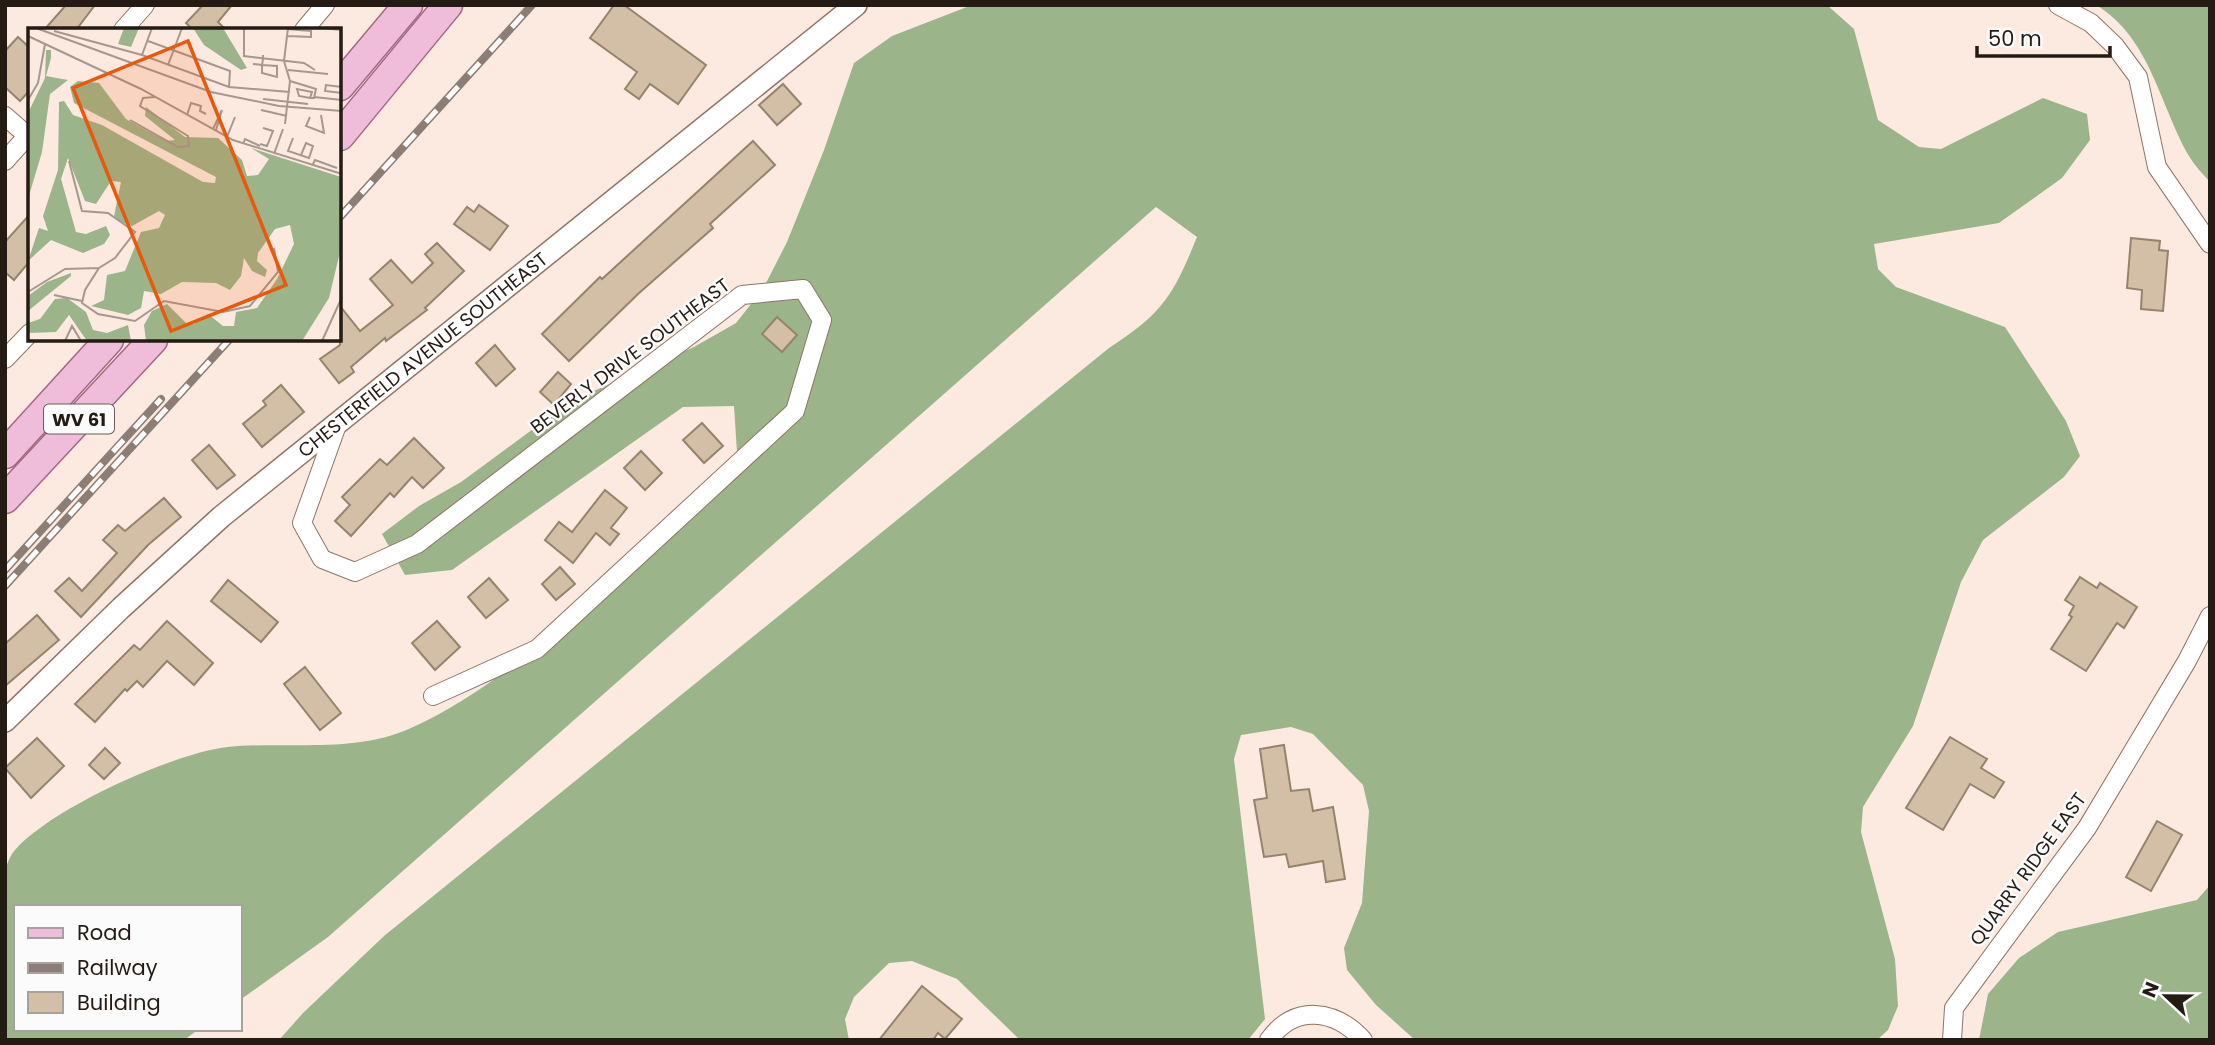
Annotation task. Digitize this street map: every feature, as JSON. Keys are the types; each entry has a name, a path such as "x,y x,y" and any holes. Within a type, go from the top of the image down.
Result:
{"main road":[{"path":"341,85 408,5"},
{"path":"341,135 449,5"},
{"name":"WV 61","path":"5,454 108,341"},
{"name":"WV 61","path":"5,499 152,341"}],"street":[{"path":"124,28 145,5"},
{"path":"306,28 326,5"},
{"name":"CHESTERFIELD AVENUE SOUTHEAST","path":"5,721 121,608 221,517 856,5"},
{"path":"2058,5 2091,23 2115,46 2138,77 2157,167 2210,244"},
{"path":"5,117 28,135"},
{"path":"5,161 28,137"},
{"name":"BEVERLY DRIVE SOUTHEAST","path":"337,425 302,523 322,559 355,572 417,544 742,295 803,289 822,320 795,411 537,649 433,696"},
{"path":"5,359 28,335"},
{"name":"QUARRY RIDGE EAST","path":"1952,1040 1954,1008 2087,828 2187,661 2210,616"},
{"path":"1269,1040 1282,1024 1297,1015 1310,1013 1329,1015 1363,1040"}],"green space":[{"path":"972,5 1827,5 1854,29 1878,120 1919,147 1941,149 2043,98 2087,114 2090,140 2062,178 1999,223 1874,244 1878,269 1896,287 2005,327 2066,421 2080,456 2064,477 1983,540 1961,582 1913,726 1863,807 1861,832 1895,959 1898,1006 1888,1030 1877,1040 1415,1040 1376,1005 1347,970 1344,948 1362,903 1369,811 1363,785 1313,734 1291,727 1241,735 1234,759 1265,1019 1248,1040 1020,1040 957,979 912,961 889,963 854,997 845,1019 849,1040 279,1040 303,1013 384,936 1154,313 1173,289 1197,237 1156,207 328,937 242,999 242,905 14,905 14,1031 196,1031 184,1040 5,1040 5,869 13,852 32,834 55,817 114,785 204,751 227,747 367,741 411,728 441,713 496,678 548,636 680,512 737,452 734,406 683,407 452,570 405,575 382,534 419,506 461,482 571,401 694,347 736,323 763,289 787,242 824,150 854,63 892,36"},
{"path":"2096,5 2210,5 2210,182 2189,156 2142,54 2114,19"},
{"path":"2210,885 2210,1040 1979,1040 1988,994 2019,958 2058,932 2197,900"}],"building":[{"path":"66,5 95,5 78,28 46,28"},
{"path":"203,5 232,5 218,22 224,28 191,28 186,23"},
{"path":"614,5 624,5 706,65 678,104 650,84 639,99 625,89 637,72 590,38"},
{"path":"18,37 28,46 28,92 20,101 5,87 5,51"},
{"path":"783,84 801,104 777,125 759,105"},
{"path":"753,141 775,165 710,224 713,228 638,294 569,361 542,334 600,277 602,279"},
{"path":"479,205 508,226 490,250 454,224 467,207 474,212"},
{"path":"28,216 28,263 14,280 5,272 5,242"},
{"path":"2131,238 2160,241 2159,250 2168,251 2163,311 2141,309 2142,290 2127,288"},
{"path":"437,243 464,271 425,308 427,310 386,341 385,338 351,367 354,372 339,383 320,359 340,345 341,307 360,331 393,305 370,279 391,260 412,283 433,263 425,254"},
{"path":"777,317 797,335 782,352 762,334"},
{"path":"495,345 515,369 496,386 476,363"},
{"path":"558,372 571,384 554,405 540,392"},
{"path":"281,385 304,412 262,447 243,424 266,405 263,401"},
{"path":"702,423 723,446 704,463 683,440"},
{"path":"414,438 444,468 423,488 412,477 394,497 390,493 351,536 335,521 350,505 342,497 380,459 387,465"},
{"path":"209,445 235,475 217,489 192,460"},
{"path":"641,451 662,473 645,490 624,468"},
{"path":"605,490 627,508 611,528 619,534 610,545 596,533 573,563 545,540 559,522 572,532"},
{"path":"164,498 181,517 148,545 81,617 55,591 69,578 82,591 117,553 103,540 118,525 125,531"},
{"path":"560,567 575,584 556,600 542,584"},
{"path":"2080,577 2097,588 2100,583 2137,607 2124,628 2117,623 2086,671 2051,649 2072,617 2069,615 2074,606 2065,600"},
{"path":"489,578 508,600 486,618 468,597"},
{"path":"228,580 278,622 261,642 211,601"},
{"path":"37,615 59,640 5,686 5,644"},
{"path":"167,621 213,663 194,685 167,661 143,687 137,681 127,691 125,689 95,722 75,704 134,645 140,650"},
{"path":"437,621 460,647 435,670 412,643"},
{"path":"305,667 341,713 320,730 284,684"},
{"path":"1950,737 1987,759 1981,768 2004,782 1994,798 1970,784 1943,830 1906,808"},
{"path":"37,738 64,766 31,798 5,768"},
{"path":"1284,745 1291,791 1309,789 1313,811 1333,807 1345,879 1326,882 1323,861 1289,867 1286,854 1264,857 1254,800 1267,798 1260,749"},
{"path":"105,748 120,763 104,779 89,765"},
{"path":"2157,821 2182,835 2151,891 2126,877"},
{"path":"922,986 962,1019 945,1039 938,1033 933,1040 879,1040"}],"railway":[{"path":"341,216 532,5"},
{"path":"5,586 228,341"},
{"path":"5,570 161,399"}]}
